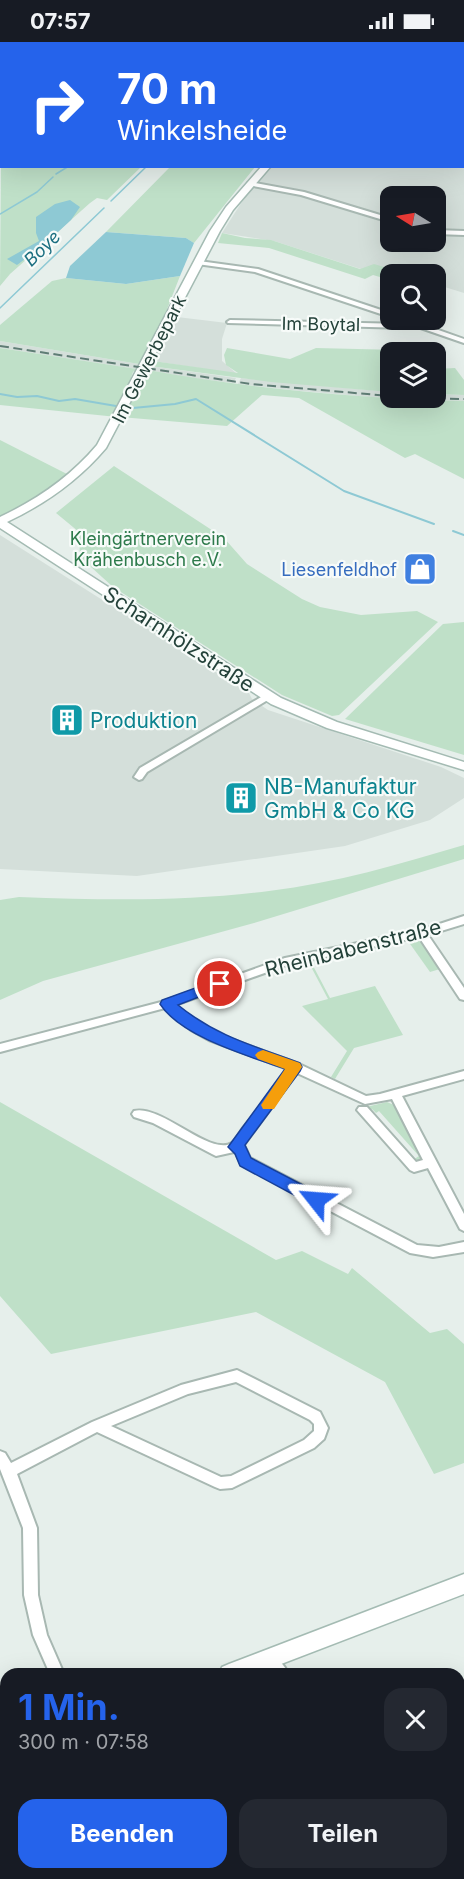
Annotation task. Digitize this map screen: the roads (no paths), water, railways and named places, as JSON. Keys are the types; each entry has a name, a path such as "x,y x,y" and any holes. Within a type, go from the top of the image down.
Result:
{"street":[{"name":"Im Gewerbepark","path":"0,522 38,502 63,485 79,472 102,447 218,227 250,184 265,168"},
{"path":"250,184 302,193 380,217"},
{"path":"446,232 464,232"},
{"path":"199,263 256,270 380,312"},
{"name":"Im Boytal","path":"230,322 380,325"},
{"path":"432,330 464,341"},
{"name":"Scharnhölzstraße","path":"0,522 268,696 332,725 464,766"},
{"name":"Scharnhölzstraße","path":"139,777 143,770 268,696"},
{"name":"Rheinbabenstraße","path":"0,1048 167,1004 285,962 422,933 464,920"},
{"path":"422,933 464,996"},
{"path":"167,1004 195,1027 213,1036 295,1067 365,1100 464,1075"},
{"path":"235,1147 295,1067"},
{"path":"395,1094 464,1226"},
{"path":"363,1110 414,1167 431,1162"},
{"path":"138,1114 157,1120 216,1150 235,1147 241,1150 245,1161 414,1249 425,1253 437,1253 464,1246"},
{"path":"9,1471 97,1426 186,1389 237,1376 315,1416 322,1430 320,1435 309,1444 232,1482 220,1483 97,1426"},
{"path":"0,1457 9,1471 30,1528 31,1595 40,1635 54,1668"},
{"path":"274,1667 464,1584"}],"water":[{"path":"70,200 80,207 71,220 17,265 7,259 39,241 36,233 36,217 55,204"},
{"path":"106,232 186,238 194,243 180,276 126,284 66,278 70,266"}],"waterway":[{"name":"Boye","path":"56,174 66,168"},
{"name":"Boye","path":"111,201 145,168"},
{"name":"Boye","path":"0,214 37,192 53,177"},
{"name":"Boye","path":"0,308 104,208"},
{"path":"0,394 17,397 37,396 59,401 75,399 116,406"},
{"path":"133,408 175,404 196,399 344,491 434,524"},
{"path":"453,531 464,535"}],"railway":[{"path":"0,346 251,384 380,395"},
{"path":"446,399 464,399"}],"place":[{"name":"Liesenfeldhof","path":"420,569"},
{"name":"Produktion","path":"67,720"},
{"name":"NB-Manufaktur GmbH & Co KG","path":"241,798"}],"park label":[{"name":"Kleingärtnerverein Krähenbusch e.V.","path":"148,548"}]}
